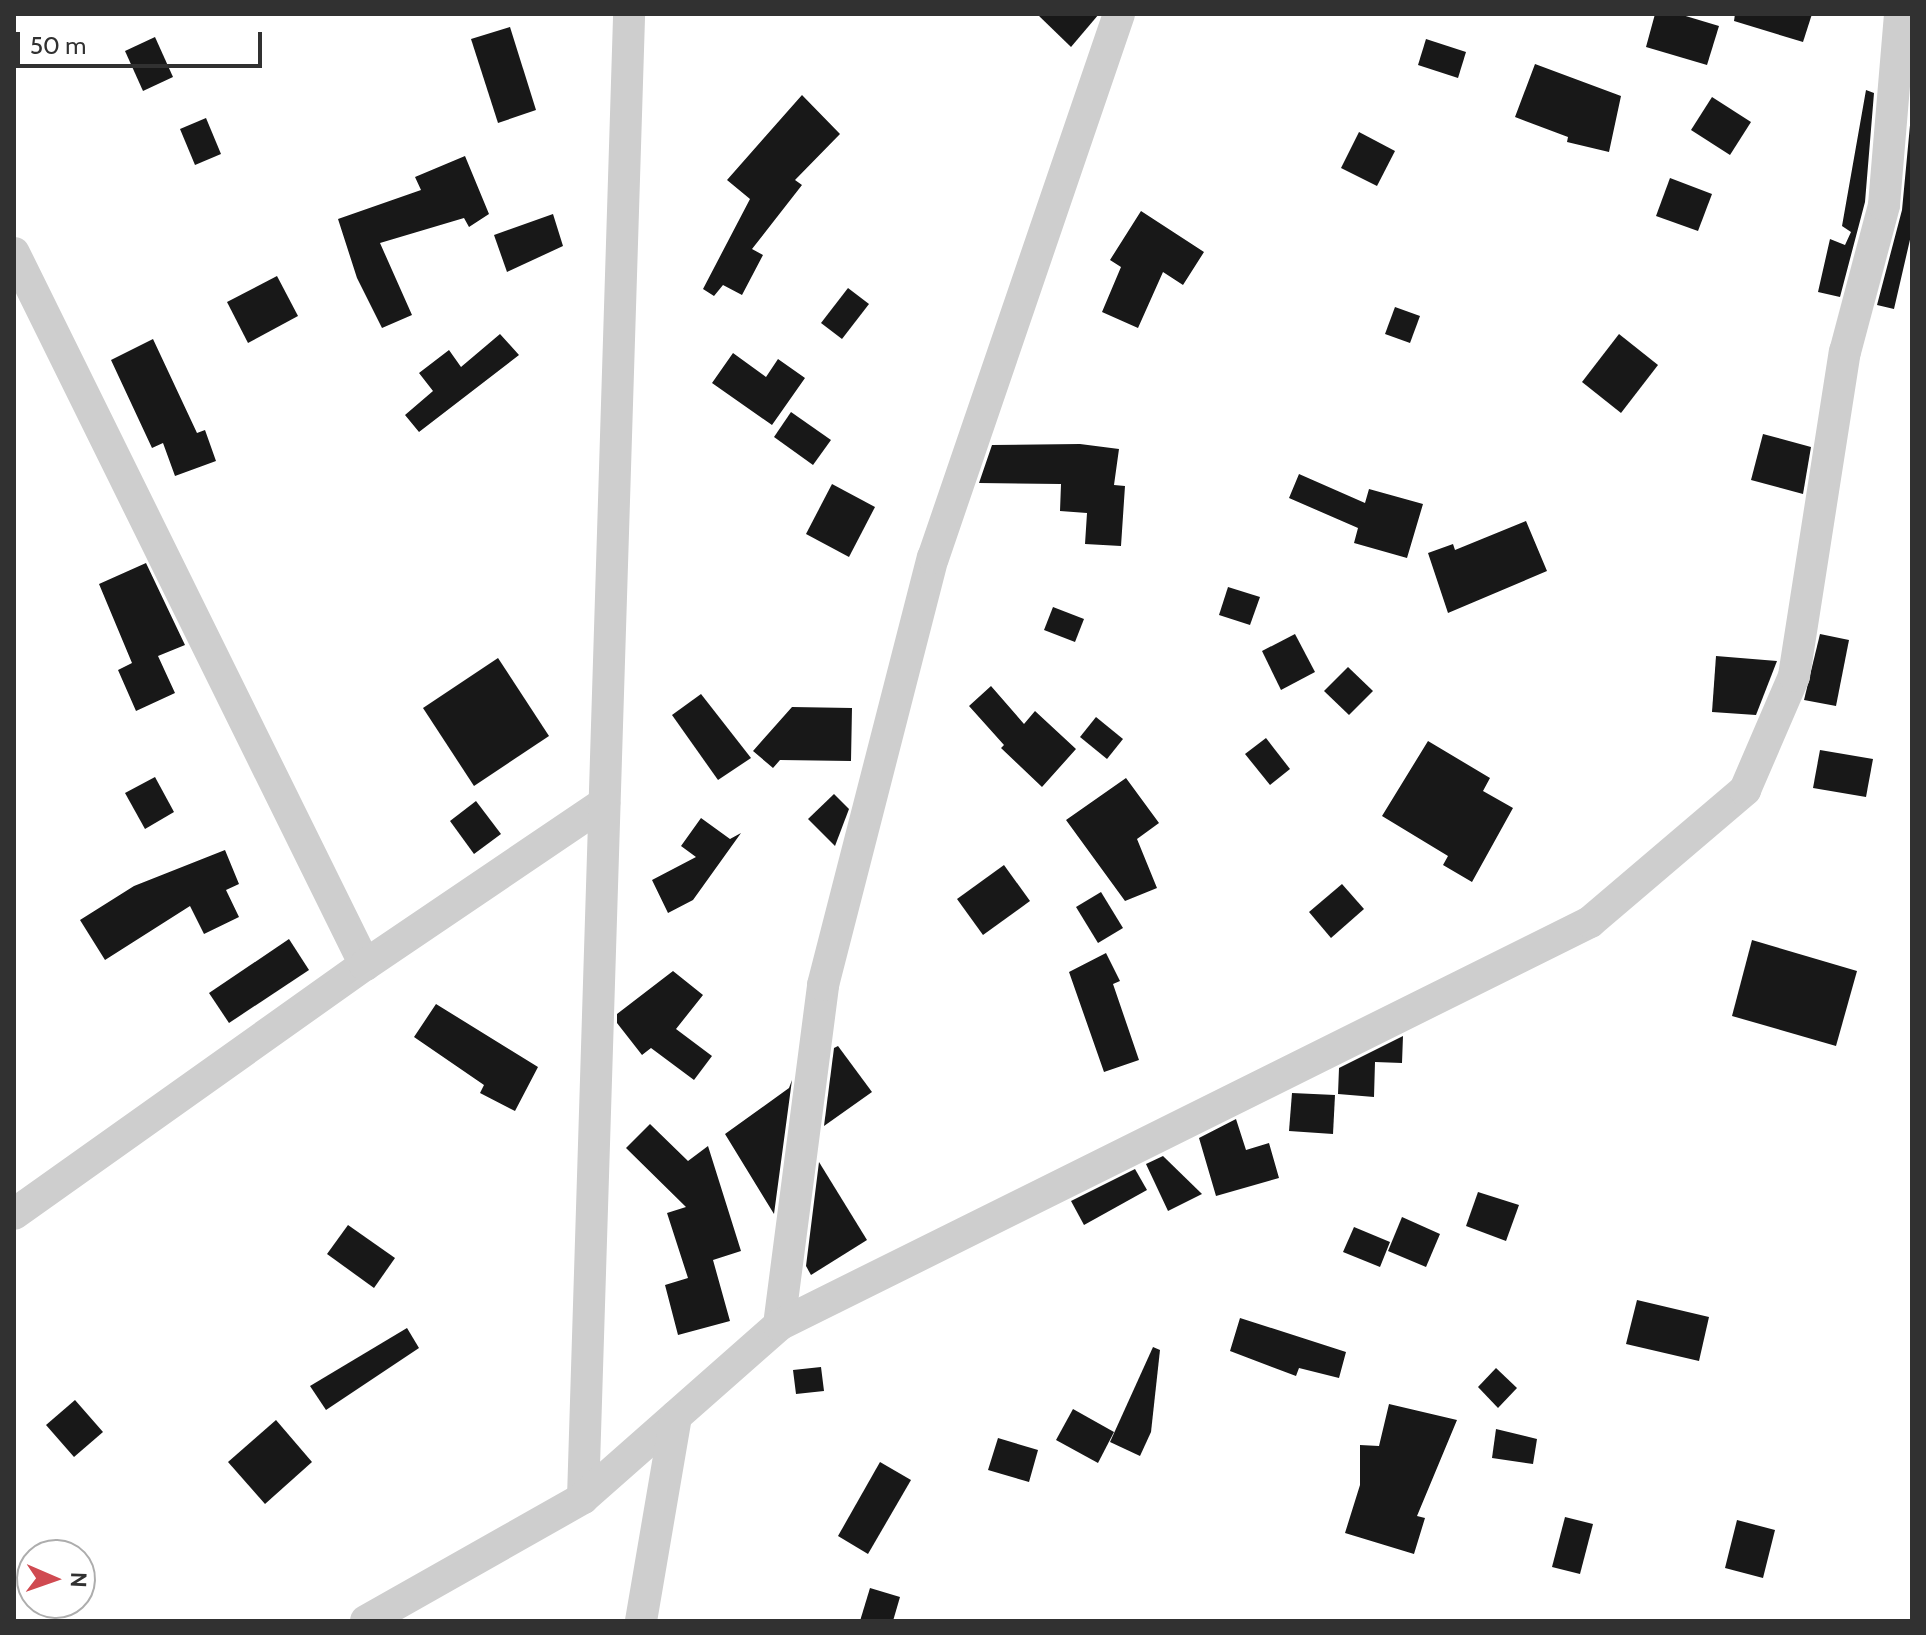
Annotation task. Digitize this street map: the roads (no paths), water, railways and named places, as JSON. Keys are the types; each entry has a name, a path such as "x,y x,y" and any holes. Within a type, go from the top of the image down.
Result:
{"street":[{"path":"583,1498 629,14"},
{"path":"779,1325 823,985 933,558 1119,14"},
{"path":"366,1621 583,1498 779,1325 1590,922 1745,790 1794,676 1845,352 1884,205 1900,14"},
{"path":"14,253 365,965"},
{"path":"14,1214 365,965 604,803"},
{"path":"641,1621 676,1416"}]}
